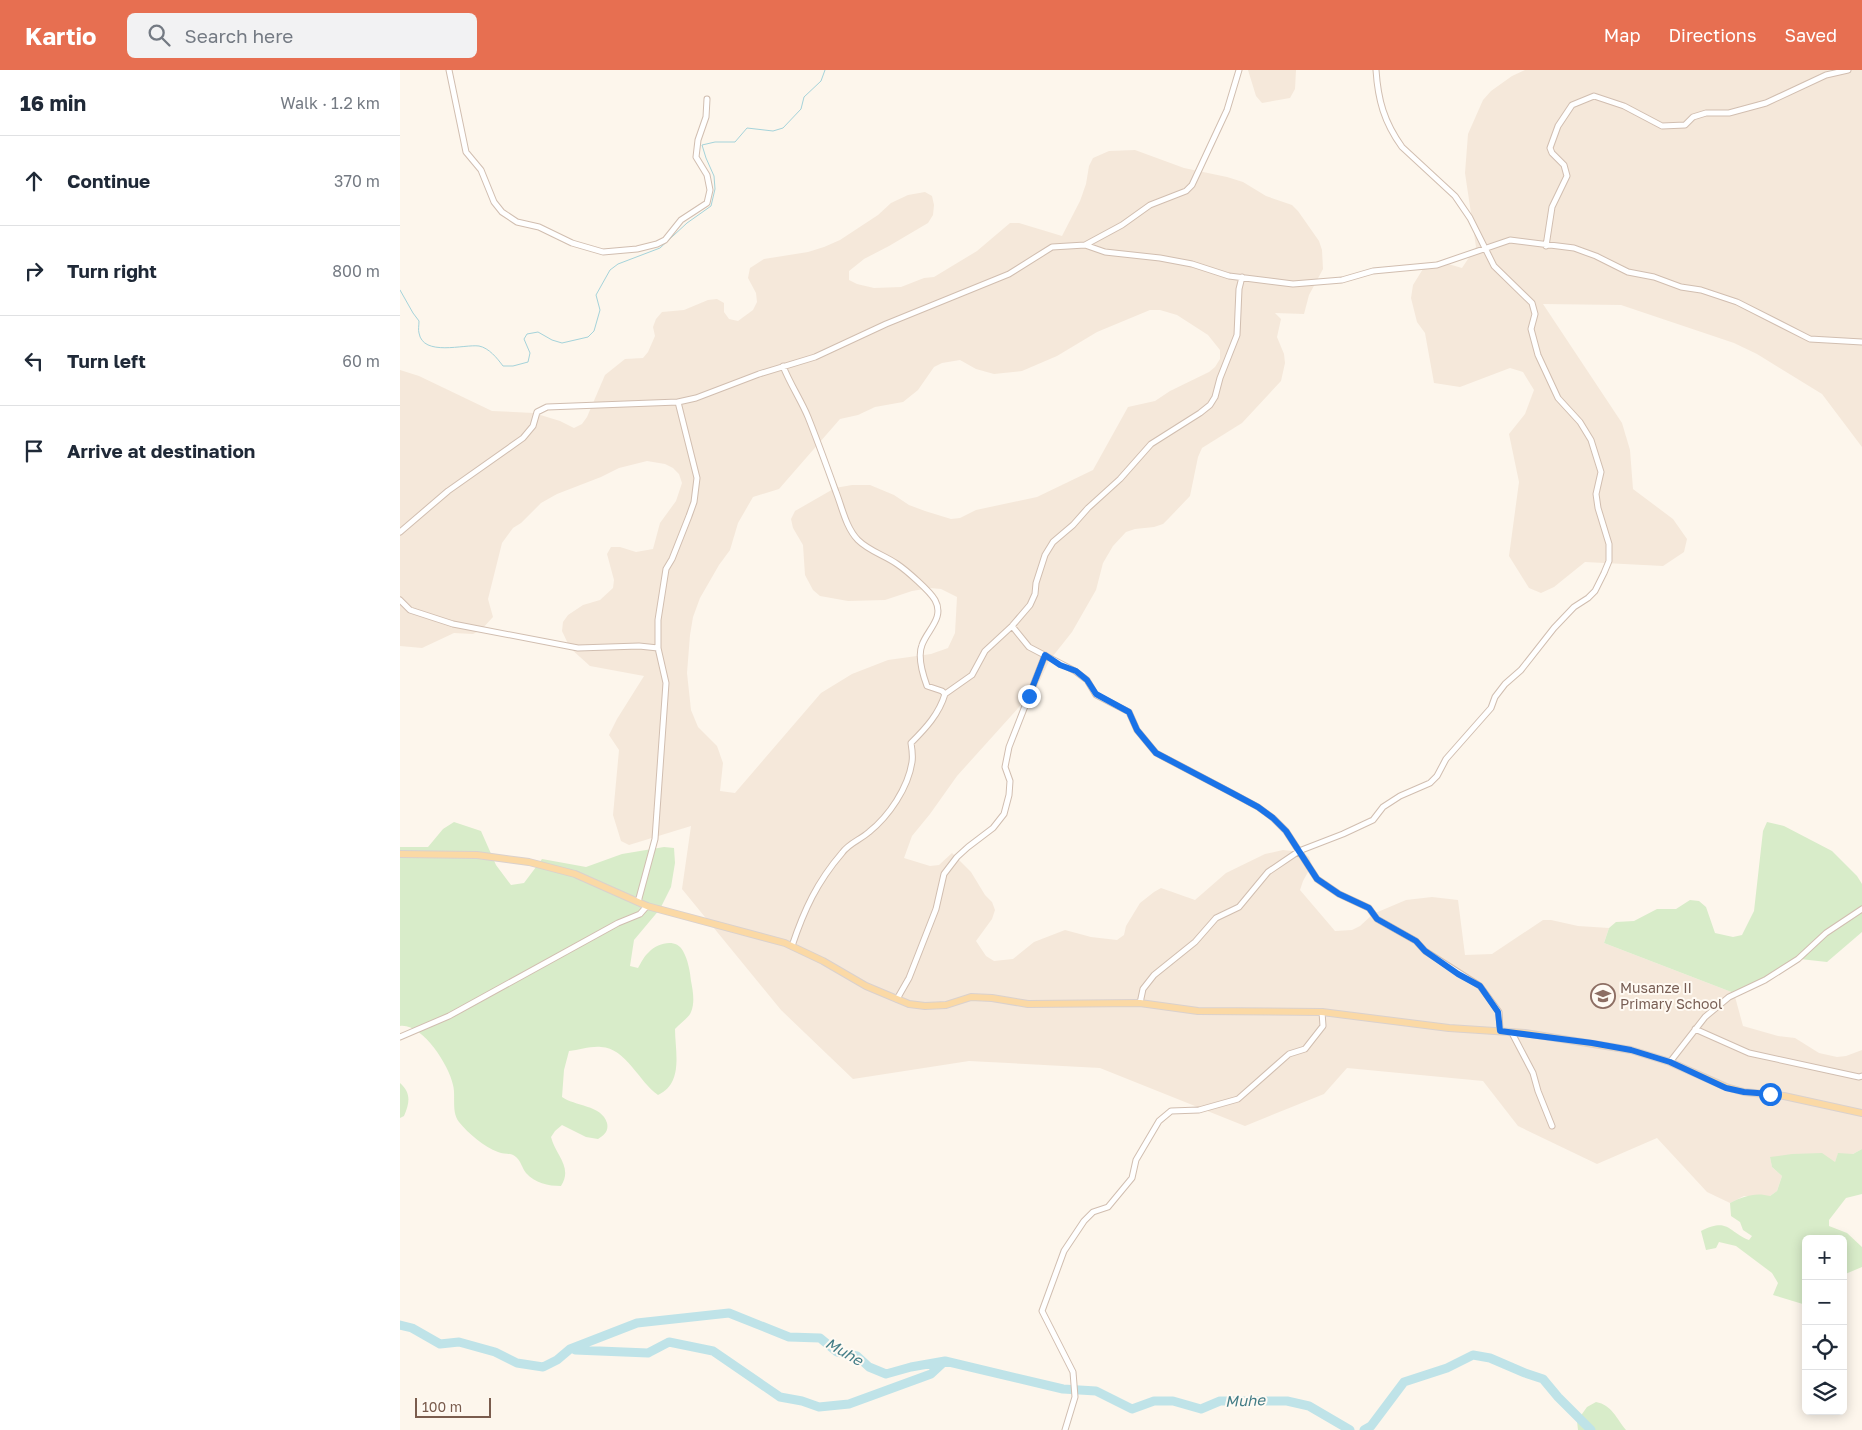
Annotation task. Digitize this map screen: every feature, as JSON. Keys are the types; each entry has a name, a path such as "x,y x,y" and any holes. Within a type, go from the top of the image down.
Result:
{"main road":[{"path":"400,854 478,855 529,862 575,874 646,906 792,946 866,986 909,1004 925,1006 946,1005 970,997 992,998 1028,1004 1140,1003 1198,1011 1322,1012 1449,1028 1512,1032 1631,1050 1670,1062 1708,1080 1744,1092 1784,1096 1862,1113"}],"street":[{"path":"449,70 466,152 481,170 494,202 502,212 517,222 539,227 572,242 603,252 637,249 658,244 665,240 681,220 707,203 710,190 707,175 696,157 698,140 706,117 708,99"},
{"path":"1086,245 1122,225 1150,205 1186,191 1192,185 1227,110 1240,70"},
{"path":"1140,1003 1143,989 1154,975 1195,942 1216,918 1239,907 1268,872 1299,850 1343,834 1373,820 1384,807 1400,796 1430,783 1437,776 1446,759 1491,708 1495,697 1521,670 1554,628 1574,607 1595,591 1609,561 1609,544 1598,508 1596,494 1601,472 1591,440 1580,422 1558,398 1538,355 1531,328 1535,314 1532,303 1494,266 1470,218 1455,196 1402,147 1395,137 1378,96 1376,70"},
{"path":"1546,246 1552,207 1567,176 1564,165 1552,153 1550,148 1558,126 1572,105 1594,96 1624,106 1662,126 1685,125 1693,117 1706,113 1729,113 1766,103 1826,75 1848,70"},
{"path":"400,532 448,491 523,438 533,426 537,412 546,407 678,402 696,398 783,366 816,357 886,324 1009,274 1052,247 1086,245 1105,252 1192,264 1229,276 1293,284 1342,280 1373,270 1437,265 1510,240 1574,248 1596,256 1628,272 1654,277 1681,287 1702,290 1737,302 1810,339 1862,342"},
{"path":"792,946 803,913 818,885 842,852 850,844 870,832 896,804 912,762 911,743 929,725 942,706 945,694 972,675 985,651 1012,626 1030,605 1035,594 1045,555 1053,542 1120,479 1150,444 1200,414 1210,405 1215,397 1220,378 1237,336 1239,289 1242,277"},
{"path":"783,366 802,402 848,524 857,539 867,547 898,564 935,600 938,609 937,618 921,646 921,657 923,675 927,686 942,691 945,694"},
{"path":"638,902 655,839 666,683 658,648 658,620 666,569 672,559 694,502 697,478 678,402"},
{"path":"400,600 410,610 453,624 578,648 639,646 658,648"},
{"path":"1012,626 1029,647 1060,665 1076,671 1087,680 1096,694 1129,712 1137,730 1156,753 1258,807 1286,831 1317,879 1339,894 1369,908 1377,919 1416,941 1425,951 1458,974 1480,986 1498,1012 1500,1031"},
{"path":"897,999 908,978 936,909 944,874 968,847 993,828 1004,814 1009,795 1010,781 1004,766 1009,747 1045,655"},
{"path":"400,1037 449,1016 610,928 640,914 646,906"},
{"path":"1670,1062 1705,1017 1729,997 1765,980 1798,959 1826,933 1862,909"},
{"path":"1065,1430 1075,1396 1073,1372 1042,1311 1064,1251 1084,1221 1093,1212 1108,1207 1132,1178 1136,1160 1159,1121 1171,1111 1199,1110 1238,1099 1289,1054 1305,1049 1323,1026 1322,1012"},
{"path":"1695,1029 1749,1052 1849,1075 1862,1076"},
{"path":"1512,1032 1533,1073 1552,1126"}],"shaded area":[{"path":"1248,70 1296,70 1295,89 1290,98 1262,103 1256,96"},
{"path":"1525,70 1862,70 1862,447 1822,394 1757,354 1734,343 1621,305 1543,304 1622,423 1630,450 1633,489 1673,519 1687,539 1684,552 1663,566 1585,562 1554,587 1541,593 1529,588 1509,556 1519,482 1509,434 1525,414 1534,390 1523,372 1510,368 1460,387 1434,383 1425,333 1417,322 1411,298 1413,285 1426,264 1438,261 1462,268 1476,247 1465,173 1468,134 1483,100 1491,91 1512,76"},
{"path":"1135,150 1184,168 1227,177 1243,182 1266,196 1292,205 1319,241 1322,250 1323,269 1309,295 1304,314 1275,313 1281,319 1277,337 1284,354 1285,363 1281,381 1242,423 1202,448 1198,457 1190,496 1163,524 1126,532 1113,546 1103,563 1096,590 1072,632 1049,661 1037,687 957,776 912,836 904,858 930,866 939,865 952,853 971,872 985,895 992,902 995,910 992,919 976,941 986,956 994,961 1013,959 1034,942 1065,930 1091,937 1117,940 1124,935 1126,926 1140,903 1161,888 1195,900 1226,873 1265,854 1283,850 1301,852 1309,857 1312,865 1300,890 1335,931 1352,930 1360,926 1373,914 1406,900 1432,897 1458,900 1465,955 1492,954 1543,920 1578,926 1609,928 1604,943 1734,993 1743,1026 1778,1036 1795,1038 1819,1053 1837,1057 1862,1050 1862,1149 1853,1154 1838,1154 1835,1162 1770,1157 1772,1167 1782,1176 1777,1191 1770,1196 1744,1196 1730,1203 1707,1192 1657,1138 1597,1164 1518,1126 1483,1081 1347,1068 1324,1094 1245,1126 1100,1068 969,1061 853,1079 781,1010 682,889 691,826 629,845 621,841 613,815 619,750 609,735 644,676 590,666 570,648 562,631 563,622 568,615 583,605 600,600 613,588 614,580 607,554 611,547 620,547 636,552 653,549 660,523 676,501 682,483 679,474 673,468 665,464 647,461 619,468 557,494 541,503 521,523 513,528 502,543 488,599 493,617 481,630 473,634 454,633 422,648 400,646 400,370 419,376 492,411 534,413 560,421 574,428 582,424 587,417 605,375 625,359 643,358 648,352 655,336 653,327 656,319 662,312 684,310 708,300 717,299 724,303 724,312 729,319 738,321 753,310 757,302 756,293 748,278 750,268 764,259 808,252 824,247 840,240 878,215 891,203 908,195 925,192 932,196 934,205 933,215 928,223 864,259 849,271 849,280 874,288 901,287 924,278 934,277 977,251 1010,223 1019,223 1062,236 1080,201 1086,184 1089,166 1093,158 1109,151","holes":["1150,310 1160,310 1177,315 1208,335 1220,350 1220,359 1209,372 1170,391 1155,401 1128,407 1093,470 1037,497 976,510 960,518 951,519 925,511 870,485 852,485 835,488 795,511 791,519 793,528 803,545 805,575 813,590 820,596 848,601 885,600 912,591 930,588 941,589 957,597 955,633 948,648 931,654 888,660 852,674 821,693 735,793 720,791 723,763 717,746 698,727 691,710 687,673 690,635 693,617 700,598 730,550 738,523 753,497 779,489 840,419 858,415 875,407 903,402 918,390 934,367 942,363 960,360 976,369 994,374 1022,371 1057,356 1097,332"]}],"green space":[{"path":"454,822 481,831 496,865 511,885 524,883 542,859 586,867 622,854 664,847 674,848 675,863 671,887 660,909 634,940 630,966 638,968 649,952 662,944 676,944 685,954 690,973 693,1005 690,1014 675,1029 675,1075 672,1083 658,1095 625,1059 610,1049 597,1047 569,1051 564,1070 562,1097 600,1113 607,1123 607,1128 606,1132 598,1139 586,1137 562,1125 555,1131 551,1137 565,1173 561,1186 538,1182 526,1173 516,1157 493,1150 467,1131 455,1114 453,1085 440,1057 417,1031 400,1026 400,847 428,847 443,829"},
{"path":"1767,822 1784,826 1832,851 1857,876 1862,884 1862,932 1827,962 1800,959 1769,980 1734,993 1604,943 1609,928 1616,922 1634,921 1657,909 1676,909 1690,900 1699,901 1706,907 1715,933 1733,937 1742,935 1754,911 1763,831"},
{"path":"400,1083 406,1090 408,1098 404,1116 400,1118"},
{"path":"1862,1149 1862,1194 1846,1198 1829,1220 1829,1226 1847,1233 1862,1247 1862,1267 1847,1273 1847,1235 1802,1235 1802,1304 1773,1295 1778,1283 1772,1273 1736,1246 1719,1242 1716,1248 1706,1250 1701,1231 1710,1227 1717,1225 1728,1227 1749,1240 1752,1236 1743,1230 1740,1222 1731,1216 1730,1203 1750,1195 1770,1196 1777,1191 1782,1176 1772,1167 1770,1157 1822,1153 1835,1162 1838,1153 1853,1154"},
{"path":"1596,1402 1610,1409 1626,1430 1578,1430 1577,1421 1587,1407"}],"waterway":[{"path":"400,290 419,321 419,332 422,340 428,345 445,348 483,347 503,366 513,366 528,362 530,353 524,339 527,334 538,332 562,343 588,337 594,331 600,310 596,295 610,270 618,264 660,248 687,223 711,206 715,189 714,176 702,145 715,142 735,142 747,128 773,131 783,128 801,109 804,97 821,81 825,70"},
{"name":"Muhe","path":"400,1325 412,1328 440,1344 459,1342 495,1352 517,1363 543,1367 557,1360 570,1349 637,1323 729,1313 789,1337 820,1338 837,1352 857,1356 869,1367 886,1374 945,1361 1063,1389 1096,1391 1132,1409 1154,1401 1173,1401 1201,1409 1220,1401 1287,1401 1309,1406 1350,1430"},
{"path":"575,1350 648,1353 669,1342 713,1351 780,1397 802,1401 819,1407 849,1404 931,1374 945,1361"},
{"name":"Muhe","path":"1364,1430 1371,1426 1404,1382 1447,1368 1473,1355 1490,1358 1543,1379 1591,1430"}],"place":[{"name":"Musanze II Primary School","path":"1603,996"}],"route":[{"path":"1029,696 1045,655 1060,665 1076,671 1087,680 1096,694 1129,712 1137,730 1156,753 1258,807 1273,818 1286,831 1317,879 1339,894 1369,908 1377,919 1392,926 1411,940 1416,941 1425,951 1458,974 1480,986 1498,1012 1500,1031 1525,1033 1631,1050 1670,1062 1726,1088 1744,1092 1770,1094"}]}
